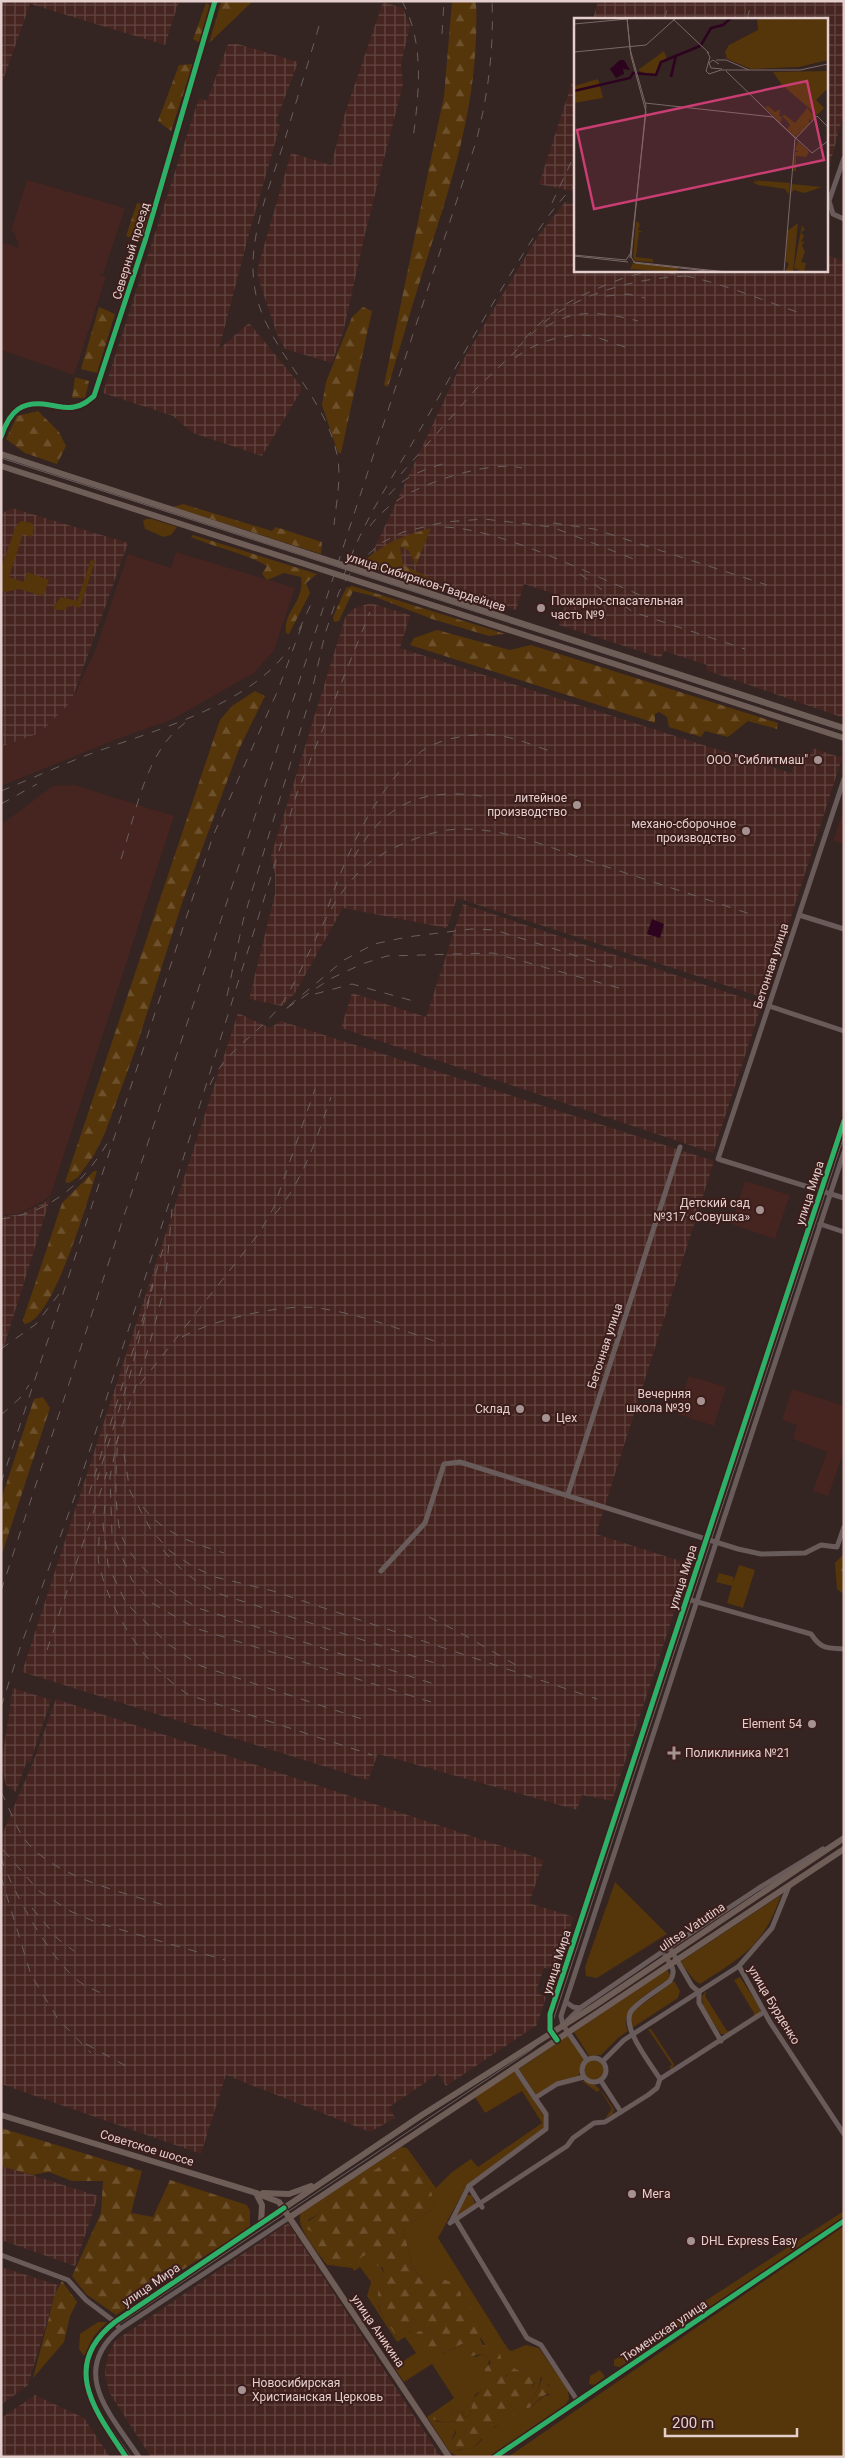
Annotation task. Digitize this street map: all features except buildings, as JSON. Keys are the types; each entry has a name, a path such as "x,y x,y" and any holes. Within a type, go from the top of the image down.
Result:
{"main road":[{"name":"улица Сибиряков-Гвардейцев","path":"1,454 404,587 844,728"},
{"name":"улица Сибиряков-Гвардейцев","path":"1,466 844,738"},
{"path":"721,698 724,689"},
{"name":"ulitsa Vatutina","path":"570,2031 758,1902 844,1838"},
{"name":"ulitsa Vatutina","path":"551,2033 844,1849"},
{"name":"улица Мира","path":"290,2217 570,2031"},
{"name":"улица Мира","path":"284,2208 551,2033"},
{"name":"Советское шоссе","path":"1,2115 256,2193 279,2202 284,2208"},
{"path":"261,2224 262,2205 256,2193 289,2194 326,2179"},
{"name":"улица Аникина","path":"284,2208 324,2272 447,2454"}],"street":[{"name":"Северный проезд","path":"1,437 10,416 26,404 39,403 67,408 76,407 94,396 145,241 215,1"},
{"path":"844,158 829,202 832,214 844,219"},
{"name":"Бетонная улица","path":"821,1190 718,1159 844,779"},
{"path":"799,915 844,929"},
{"path":"769,1006 844,1031"},
{"name":"улица Мира","path":"551,2033 550,2014 844,1121"},
{"name":"Бетонная улица","path":"568,1494 680,1147"},
{"name":"улица Мира","path":"565,2024 561,2016 844,1152"},
{"path":"821,1190 844,1198"},
{"path":"820,1224 844,1232"},
{"path":"381,1571 425,1524 444,1464 460,1462 568,1494 602,1508 761,1554 805,1553 821,1545 837,1546 844,1527"},
{"path":"687,1599 811,1634 818,1645 844,1649"},
{"path":"587,2060 565,2024 580,2008 768,1882 833,1845"},
{"path":"601,1861 611,1864"},
{"name":"улица Бурденко","path":"789,1885 772,1928 739,1966 764,2012 844,2134"},
{"path":"669,1948 692,1986 699,1992 699,2002 721,2041"},
{"path":"660,2079 632,2034 628,2025 628,2017 633,2009 670,1982 674,1976 674,1971 662,1952"},
{"path":"603,2061 620,2043 632,2034 739,1966"},
{"path":"566,2002 573,2007 580,2008"},
{"path":"515,2068 546,2114 546,2129 469,2186 450,2224 567,2146 573,2138 594,2123 605,2122 657,2088 660,2079 764,2012"},
{"path":"551,2033 557,2040"},
{"path":"597,2058 603,2061 607,2072 601,2081 590,2082 584,2077 582,2066 587,2060 597,2058"},
{"path":"535,2098 557,2084 584,2077"},
{"path":"601,2081 620,2112"},
{"path":"469,2186 481,2205"},
{"name":"улица Мира","path":"126,2457 97,2413 87,2387 88,2359 99,2335 114,2322 284,2208"},
{"name":"улица Мира","path":"139,2457 105,2406 96,2383 96,2366 105,2344 120,2329 290,2217"},
{"path":"456,2220 527,2338 541,2345 577,2400"},
{"name":"Тюменская улица","path":"495,2457 844,2221"},
{"path":"1,2255 68,2280 86,2300 120,2329"},
{"path":"447,2454 455,2457"}],"shaded area":[{"path":"1,1 179,1 165,45 30,4 1,86"},
{"path":"598,1 844,1 844,112 828,172 828,18 593,18"},
{"path":"383,2 403,8 410,26 401,64 403,84 365,234 343,333 332,363 285,349 277,334 257,273 291,153 331,165 345,113"},
{"path":"228,44 238,44 298,62 276,121 280,126 219,349 249,323 301,386 301,391 262,456 193,433 173,416 103,393 199,98 207,101"},
{"path":"574,76 574,192 539,184"},
{"path":"27,180 125,208 103,274 98,274 106,277 74,375 1,350 1,242 19,248 14,232 11,231"},
{"path":"565,202 574,204 574,271 828,271 828,256 844,261 844,718 706,670 707,665 664,651 661,658 559,625 567,598 524,584 516,610 368,562 463,360 538,236"},
{"path":"12,508 128,543 71,702 40,733 3,746 1,514"},
{"path":"176,552 295,588 274,650 254,673 171,720 117,739 1,786 1,746 40,733 71,702 95,651 128,554 171,568"},
{"name":"ООО \"Сиблитмаш\"","path":"370,603 410,615 400,648 791,773 798,754 809,758 813,748 842,758 765,998 457,898 447,928 343,908 295,993 282,1006 249,999 275,894 275,874 271,856 345,618 353,609"},
{"path":"74,785 174,816 51,1194 43,1201 20,1213 1,1216 1,825 53,786"},
{"path":"844,808 844,844 833,841"},
{"path":"463,904 762,1004 713,1153 341,1028 352,993 426,1017"},
{"path":"652,919 664,924 660,938 647,934"},
{"path":"238,1013 270,1028 281,1021 714,1161 596,1534 690,1564 612,1801 582,1795 577,1810 378,1754 368,1780 22,1672"},
{"name":"Детский сад №317 «Совушка»","path":"745,1181 790,1195 775,1239 731,1224"},
{"path":"51,1196 1,1356 1,1217 20,1214 44,1203"},
{"name":"Вечерняя школа №39","path":"689,1376 726,1387 714,1426 677,1414"},
{"path":"792,1389 844,1406 844,1450 828,1496 813,1491 827,1452 793,1439 797,1425 782,1420"},
{"path":"13,1688 51,1700 30,1763 27,1760 16,1792 6,1785 1,1766"},
{"path":"56,1699 544,1860 529,1903 574,1917 555,1970 544,1968 538,1986 539,1994 546,1997 537,2025 446,2086 438,2074 389,2107 395,2118 370,2132 226,2075 201,2154 1,2084 1,1837 34,1760"},
{"path":"1,2165 98,2196 75,2266 1,2240"},
{"path":"288,2223 441,2457 151,2457 109,2392 105,2373 108,2355 115,2341"},
{"path":"1,2267 58,2285 28,2385 1,2405"},
{"path":"35,2395 84,2418 110,2457 1,2457 1,2418"}],"green space":[{"path":"223,1 253,1 209,43 221,3"},
{"path":"452,1 476,1 474,72 469,105 454,171 388,387 384,385 444,96"},
{"path":"206,3 211,6 200,43 193,39"},
{"path":"193,64 171,131 158,121 179,65"},
{"path":"137,203 153,207 141,241 126,236"},
{"path":"99,307 115,314 97,373 81,369"},
{"path":"363,307 372,311 341,453 338,453 322,405 326,382 352,317"},
{"path":"75,377 89,381 85,398 72,398"},
{"path":"38,411 59,432 66,446 57,464 25,453 6,439 17,416"},
{"path":"183,504 272,531 276,527 322,542 321,554 173,507"},
{"path":"146,519 177,527 171,535 164,537 145,529 143,521"},
{"path":"21,521 32,523 34,528 32,537 23,534 9,577 24,582 27,572 49,580 43,596 19,589 1,591 1,568 16,526"},
{"path":"431,528 416,565 408,550 400,547 403,565 434,580 446,589 506,608 500,610 361,564 377,551 393,542 410,534"},
{"path":"193,535 317,574 306,583 310,593 289,634 286,633 286,625 300,593 301,577 284,573 267,580 262,574 267,566 249,557 191,537"},
{"path":"91,560 95,561 80,608 69,605 65,610 56,610 53,607 61,597 77,601"},
{"path":"352,586 505,634 489,636 432,619 373,596 353,591 339,621 334,622 333,617 346,588"},
{"path":"437,630 510,650 531,645 778,723 777,729 748,721 728,737 705,731 701,737 669,727 667,717 659,712 655,714 655,723 410,645 414,638"},
{"path":"255,691 265,696 239,749 182,903 136,1048 105,1133 94,1155 78,1177 69,1183 65,1182 220,720 232,706"},
{"path":"94,1171 97,1171 86,1207 57,1283 46,1304 35,1318 24,1324 23,1320 62,1203"},
{"path":"43,1397 50,1408 1,1557 1,1500 34,1399"},
{"path":"844,1554 844,1594 837,1589 835,1563"},
{"path":"739,1565 755,1570 743,1608 727,1603 732,1586 716,1582 719,1573 734,1577 733,1583"},
{"path":"615,1882 667,1934 597,1978 586,1976 585,1967"},
{"path":"781,1895 767,1927 750,1948 728,1966 700,1984 694,1980 680,1962"},
{"path":"667,1970 672,1977 648,1993 632,2007 626,2023 628,2031 601,2055 589,2056 574,2032"},
{"path":"740,1977 760,2008 760,2012 753,2017 754,2013 734,1980"},
{"path":"674,1981 680,1991 678,1998 632,2028 630,2018 635,2010"},
{"path":"706,1991 705,1996 727,2031 731,2031 726,2034 721,2034 703,2007 702,1996"},
{"path":"648,2029 651,2029 674,2064 672,2069 669,2067 672,2065"},
{"path":"569,2035 585,2059 578,2077 537,2096 519,2069"},
{"path":"594,2060 601,2063 604,2070 601,2077 594,2080 587,2077 584,2070 587,2063"},
{"path":"514,2071 543,2115 544,2128 467,2185 438,2238 508,2349 511,2351 526,2345 539,2348 568,2390 569,2399 566,2404 490,2457 458,2457 450,2452 427,2417 454,2398 432,2364 404,2382 394,2367 416,2353 405,2337 397,2342 367,2296 371,2282 360,2267 354,2271 352,2268 327,2265 308,2240 300,2219 301,2213 401,2147 407,2148 436,2188 452,2172 471,2159 478,2167 542,2123 522,2091 485,2113 475,2097","holes":["405,2151 428,2184 434,2208 403,2228 412,2265 419,2277 424,2281 431,2279 453,2283 461,2294 461,2307 505,2376 520,2370 535,2383 510,2419 499,2423 471,2450 467,2448 457,2451 452,2438 457,2428 455,2421 445,2423 435,2421 450,2415 453,2409 462,2411 465,2418 469,2417 475,2395 484,2388 489,2360 483,2354 475,2357 466,2345 462,2344 444,2353 419,2349 426,2327 424,2320 410,2328 410,2333 397,2337 385,2320 379,2307 379,2294 384,2273 373,2253 368,2253 349,2265 333,2265 314,2235 308,2220 319,2214 321,2206","541,2377 550,2386 549,2395 544,2396 528,2409 526,2407 538,2389"]},
{"path":"582,2081 592,2083 601,2090 614,2109 613,2114 605,2118 612,2109 600,2090 597,2092"},
{"path":"1,2128 142,2171 131,2213 153,2217 170,2180 247,2205 250,2211 250,2228 177,2273 166,2269 150,2281 151,2292 116,2315 86,2294 72,2276 101,2213 103,2181 72,2181 49,2172 32,2175 1,2166"},
{"path":"405,2150 428,2184 434,2208 403,2228 412,2265 419,2277 424,2281 438,2277 453,2283 461,2293 461,2307 473,2309 483,2320 487,2329 480,2339 483,2345 499,2350 506,2377 514,2368 536,2375 530,2393 514,2416 495,2426 488,2439 481,2439 471,2450 467,2448 454,2451 449,2444 456,2433 455,2421 445,2423 433,2419 435,2415 450,2415 455,2406 459,2406 465,2418 469,2417 474,2398 484,2387 485,2369 491,2362 483,2354 471,2356 466,2345 462,2344 435,2357 424,2354 423,2351 415,2346 417,2332 425,2330 424,2320 410,2328 409,2336 397,2337 385,2320 378,2301 383,2268 376,2265 373,2253 365,2255 352,2264 337,2266 320,2253 313,2232 306,2229 306,2223 319,2214 320,2206"},
{"path":"467,2195 472,2195 475,2204 456,2216"},
{"path":"844,2211 844,2217 620,2367 614,2366 614,2360"},
{"path":"844,2226 844,2457 508,2457"},
{"path":"62,2281 77,2302 70,2316 64,2342 33,2378 55,2294"},
{"path":"98,2322 107,2322 94,2336 85,2355 83,2355 79,2349 80,2334"},
{"path":"600,2370 605,2377 594,2385 589,2384 590,2376"},
{"path":"543,2376 547,2377 548,2386 553,2385 555,2388 553,2392 543,2396 528,2409 526,2407 538,2389"}],"tram line":[{"path":"1,458 844,731"},
{"path":"131,2457 101,2412 94,2397 90,2381 90,2365 95,2349 107,2332 531,2050 547,2036 844,1136"}],"railway":[{"path":"402,1 409,17 417,51 418,86 413,139"},
{"path":"442,34 444,1"},
{"path":"1,1591 476,142 489,72 492,37 492,1"},
{"path":"664,18 670,1"},
{"path":"747,18 752,1"},
{"path":"319,26 260,216 253,255 253,275 256,295 263,317 274,338 312,396 332,437 339,468 334,525"},
{"path":"552,203 574,156"},
{"path":"344,575 370,516 486,315 538,230 574,186"},
{"path":"686,276 668,277 632,283 579,301 547,320 518,347 552,313 572,301 616,281 648,272 673,274 691,277 710,282 803,314"},
{"path":"606,296 628,294 645,298"},
{"path":"546,327 568,316 580,314 603,314 638,321"},
{"path":"515,358 532,347 561,337 592,336 625,347"},
{"path":"401,474 476,389 524,343"},
{"path":"389,495 409,478 424,470 449,462"},
{"path":"370,526 394,502 424,486 476,470 509,466 522,468"},
{"path":"227,996 243,921 311,695 325,634 339,592 353,568 381,543 403,532 445,522 484,519 552,527 636,560"},
{"path":"553,523 594,529 767,585"},
{"path":"445,527 468,530 518,544 570,564 640,595"},
{"path":"580,574 633,612 745,649"},
{"path":"299,630 312,602"},
{"path":"1,1707 19,1651 76,1493 179,1172 297,793 370,612"},
{"path":"1,1483 213,836 278,690 302,625"},
{"path":"1,791 82,757 166,727 224,702 250,686 273,668 290,647"},
{"path":"121,859 144,782 152,764 174,732 189,720"},
{"path":"328,907 353,845 375,804 403,768 426,748 458,737 492,735 515,739 553,752"},
{"path":"1,804 37,784"},
{"path":"354,857 380,822 394,810 410,802 445,794 488,797"},
{"path":"210,1085 226,1060 278,1009 295,981 329,913 350,882 363,868 380,855 427,835 448,830 467,829 485,830 523,838 753,915"},
{"path":"619,988 493,953 387,956 362,964 330,979 284,1010 344,960 374,944 407,937 471,929 495,930 621,970"},
{"path":"315,994 352,984 417,1002"},
{"path":"140,1384 260,1232 274,1207 315,1089"},
{"path":"275,1214 294,1187 301,1173 315,1143 331,1097"},
{"path":"1,1219 19,1216 35,1210 64,1194 88,1171 108,1142"},
{"path":"116,1444 147,1353 165,1286 172,1209"},
{"path":"150,1292 163,1249"},
{"path":"89,1494 153,1285 130,1375 97,1480"},
{"path":"1,1349 36,1324 59,1294"},
{"path":"182,1337 211,1325 248,1314 304,1307 366,1318 443,1344"},
{"path":"1,1415 20,1398 29,1385"},
{"path":"431,1702 195,1628 152,1603 132,1580 112,1534 110,1477 118,1437 116,1470 117,1515 123,1540 140,1564 163,1585 201,1609 437,1685"},
{"path":"124,1454 130,1491 151,1530 170,1551 192,1566 215,1577 273,1591 597,1699"},
{"path":"47,1650 107,1472"},
{"path":"105,1505 103,1524 108,1565 126,1603 168,1644 201,1666 365,1720"},
{"path":"143,1507 170,1531 190,1541 224,1553"},
{"path":"99,1537 99,1564 104,1583 121,1620 145,1655 174,1684 189,1695 372,1755"},
{"path":"163,1550 189,1575 220,1594 444,1666"},
{"path":"429,1617 521,1668"},
{"path":"1,1792 23,1837 35,1851 51,1863 90,1882 170,1907"},
{"path":"3,1850 39,1891 70,1911 98,1923 225,1960"},
{"path":"1,1858 23,1906 55,1955 77,1980 108,1996"},
{"path":"1,1877 31,1975 58,2019 91,2053"},
{"path":"32,1908 58,1939 74,1951"},
{"path":"86,2044 126,2066"}],"cycle path":[{"path":"1,437 9,420 18,409 32,404 71,408 82,404 94,396 145,241 215,1"},
{"path":"557,2040 550,2030 550,2014 844,1121"},
{"path":"126,2457 104,2423 88,2389 86,2372 89,2355 98,2339 115,2322 284,2208"},
{"path":"495,2457 844,2221"}],"place":[{"name":"Пожарно-спасательная часть №9","path":"541,608"},
{"name":"ООО \"Сиблитмаш\"","path":"818,760"},
{"name":"литейное производство","path":"577,805"},
{"name":"механо-сборочное производство","path":"746,831"},
{"name":"Детский сад №317 «Совушка»","path":"760,1210"},
{"name":"Вечерняя школа №39","path":"701,1401"},
{"name":"Склад","path":"520,1409"},
{"name":"Цех","path":"546,1418"},
{"name":"Element 54","path":"812,1724"},
{"name":"Поликлиника №21","path":"674,1753"},
{"name":"Мега","path":"632,2194"},
{"name":"DHL Express Easy","path":"691,2241"},
{"name":"Новосибирская Христианская Церковь","path":"242,2390"}]}
